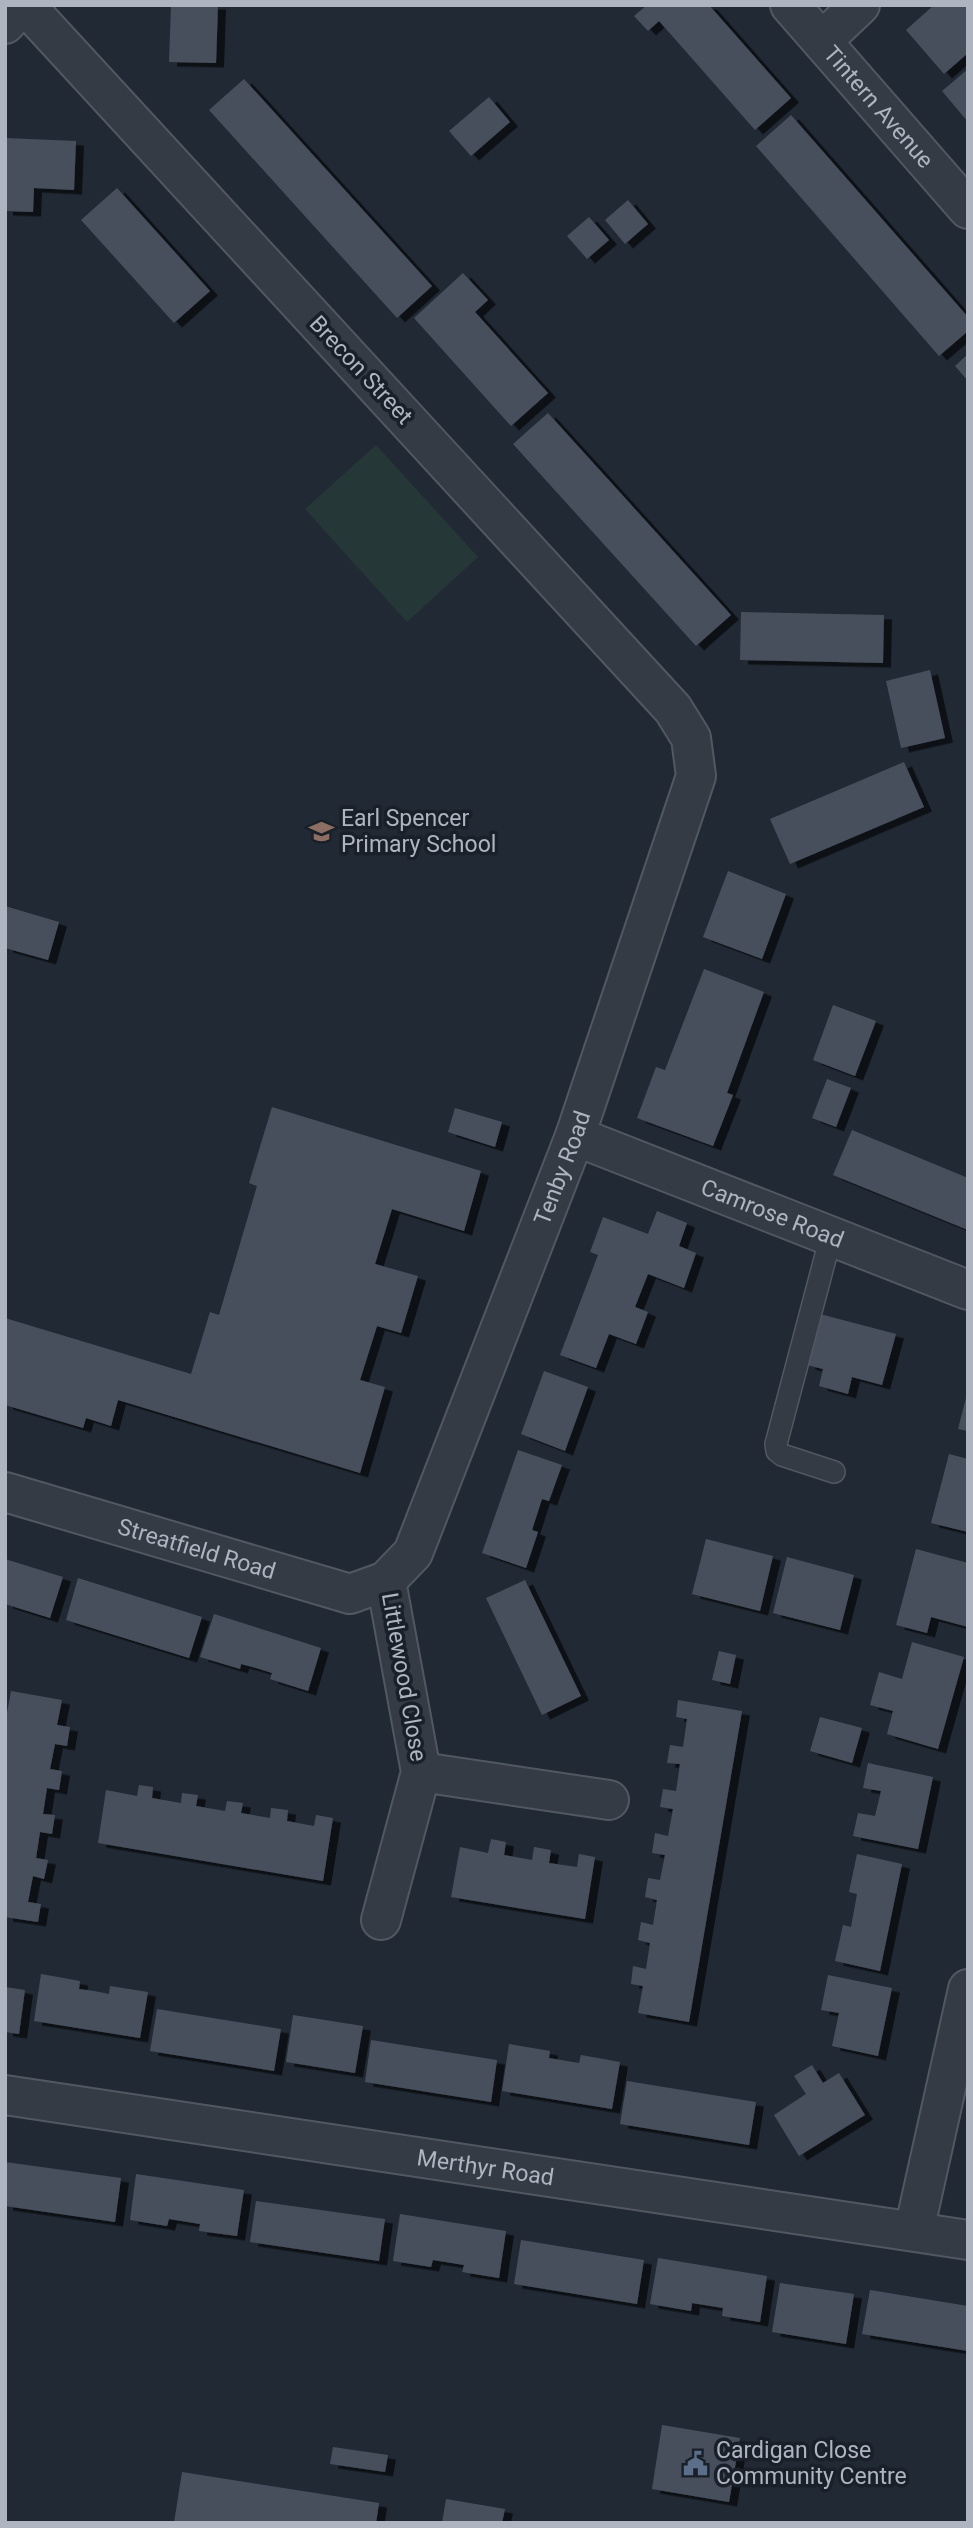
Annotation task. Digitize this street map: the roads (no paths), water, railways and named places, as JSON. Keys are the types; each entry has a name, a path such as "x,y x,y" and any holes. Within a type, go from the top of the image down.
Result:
{"street":[{"path":"5,24 24,5"},
{"name":"Brecon Street","path":"24,5 673,709 691,738"},
{"name":"Tintern Avenue","path":"790,5 968,209"},
{"path":"822,41 860,5"},
{"name":"Tenby Road","path":"386,1581 413,1553 575,1136 696,776 691,738"},
{"name":"Camrose Road","path":"575,1136 968,1290"},
{"name":"Streatfield Road","path":"5,1492 350,1594 386,1581"},
{"name":"Littlewood Close","path":"381,1920 421,1772 386,1581"},
{"name":"Littlewood Close","path":"421,1772 609,1800"},
{"path":"914,2231 968,1989"},
{"name":"Merthyr Road","path":"5,2095 968,2240"}],"lane":[{"path":"831,1236 776,1444 777,1451 782,1455 834,1472"}],"place":[{"name":"Earl Spencer Primary School","path":"321,831"},
{"name":"Cardigan Close Community Centre","path":"696,2463"}]}
